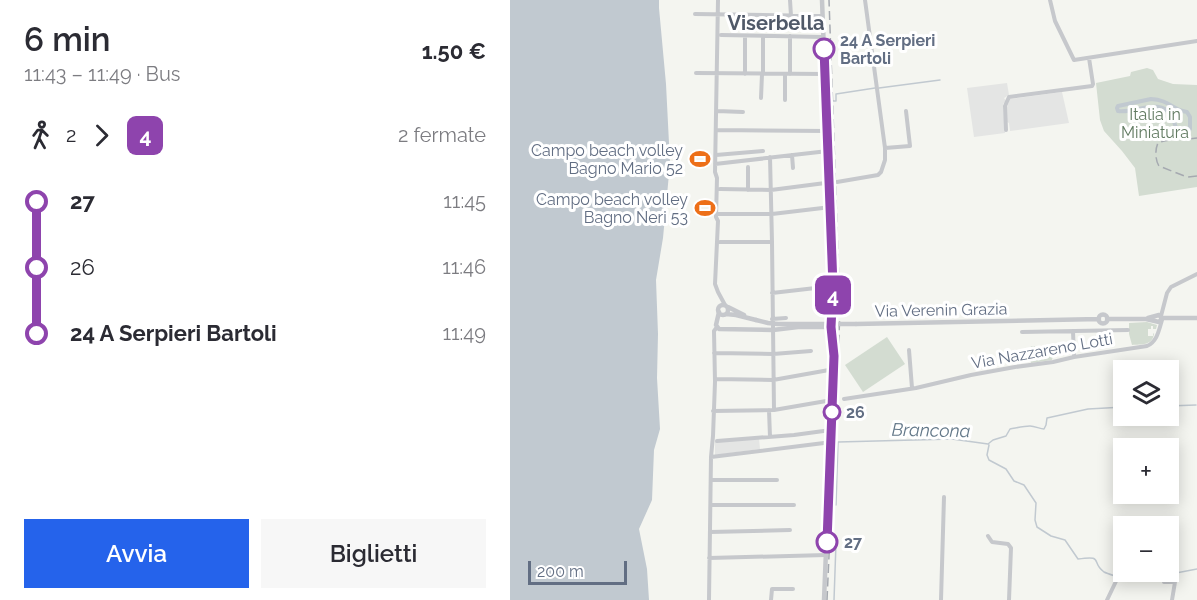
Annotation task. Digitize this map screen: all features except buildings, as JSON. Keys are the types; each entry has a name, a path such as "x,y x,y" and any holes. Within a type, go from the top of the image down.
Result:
{"street":[{"path":"709,600 711,457 715,379 714,331 723,314 728,312 715,284 718,0"},
{"path":"790,0 791,16"},
{"path":"822,0 828,151 833,182 831,327 834,356 824,600"},
{"path":"720,189 771,189 876,176 881,172 885,160 885,148 865,0"},
{"path":"1050,0 1054,21 1074,60 1197,41"},
{"path":"695,14 822,16"},
{"path":"721,35 823,37"},
{"path":"745,36 745,74"},
{"path":"761,98 763,36"},
{"path":"784,100 790,36"},
{"path":"1006,130 1005,106 1010,97 1092,86 1089,58"},
{"path":"696,73 825,74"},
{"path":"716,111 743,112"},
{"path":"885,148 910,146 906,111"},
{"path":"717,130 827,131"},
{"path":"716,155 763,151"},
{"path":"715,164 828,151"},
{"path":"792,155 793,168"},
{"path":"770,157 773,354 770,437"},
{"path":"747,167 748,190"},
{"path":"716,214 772,214 831,207"},
{"path":"720,242 772,242"},
{"path":"1161,319 1167,293 1171,287 1197,274"},
{"path":"772,293 833,286"},
{"path":"723,314 720,306 727,306"},
{"name":"Via Verenin Grazia","path":"727,306 749,318"},
{"name":"Via Verenin Grazia","path":"723,314 778,324 1099,319 1103,314 1107,319 1146,319 1159,315 1161,319 1197,318"},
{"path":"772,319 786,318"},
{"name":"Via Nazzareno Lotti","path":"844,399 1150,345 1155,340 1161,319"},
{"path":"717,325 720,329 772,330 831,327"},
{"path":"1022,332 1128,330"},
{"path":"1074,331 1074,357"},
{"path":"909,350 912,388"},
{"path":"714,353 773,354 811,351"},
{"path":"715,379 773,380 829,370"},
{"path":"714,411 771,410 832,400"},
{"path":"717,441 831,430"},
{"path":"711,457 824,443"},
{"path":"711,480 777,480"},
{"path":"941,600 944,497"},
{"path":"711,505 794,505"},
{"path":"710,532 790,530"},
{"path":"988,536 992,542 1006,544 1011,548 1009,600"},
{"path":"709,558 826,555"},
{"path":"1107,600 1116,582"},
{"path":"1172,600 1174,582"},
{"path":"771,600 772,589 793,589"}],"shaded area":[{"path":"510,0 659,0 670,163 663,238 656,280 660,429 654,450 652,500 639,529 647,569 649,600 510,600"},
{"path":"1007,83 1009,95 1004,98 1006,101 1003,104 1005,133 974,137 967,88"},
{"path":"1062,92 1069,123 1010,131 1007,122 1007,107 1010,99"},
{"path":"759,439 760,449 715,455 715,442"}],"green space":[{"name":"Italia in Miniatura","path":"1147,68 1153,70 1158,79 1173,84 1197,85 1197,187 1139,196 1135,168 1104,131 1100,120 1096,83 1130,76 1131,72"},
{"path":"1147,322 1157,325 1156,329 1151,326 1151,329 1148,329 1148,336 1153,336 1153,333 1154,334 1153,338 1146,344 1132,345 1129,323"},
{"path":"887,337 905,364 863,392 845,365"},
{"path":"1031,346 1035,346 1036,351 1046,349 1054,351 1052,360 1031,363 1029,353"}],"waterway":[{"name":"Viserbella","path":"879,88 940,80"},
{"name":"Viserbella","path":"833,101 836,101 836,94 875,88"},
{"path":"1151,99 1163,101 1187,112 1190,117 1190,129 1177,131 1172,117 1162,108 1148,107 1125,111 1118,111 1117,108 1151,99"},
{"name":"Brancona","path":"1179,406 1196,405"},
{"name":"Brancona","path":"836,505 838,442 952,439 988,444 1006,436 1010,429 1030,426 1044,429 1047,418 1088,409 1113,408"},
{"name":"Brancona","path":"989,445 987,455 989,460 1006,469 1014,481 1024,485 1036,503 1037,527 1051,536 1065,540 1078,559 1094,559 1104,572 1113,575"},
{"path":"834,600 836,543"},
{"path":"1179,572 1197,569"}],"railway":[{"path":"827,600 840,312 829,0"},
{"path":"1197,138 1162,141 1156,148 1159,166 1187,177 1197,176"}],"bus line":[{"name":"4","path":"824,49 833,286 831,327 834,356 827,542"}],"place":[{"name":"24 A Serpieri Bartoli","path":"824,49"},
{"name":"Campo beach volley Bagno Mario 52","path":"700,159"},
{"name":"Campo beach volley Bagno Neri 53","path":"705,208"},
{"name":"26","path":"832,412"},
{"name":"27","path":"827,542"}],"district":[{"name":"Viserbella","path":"776,23"}]}
